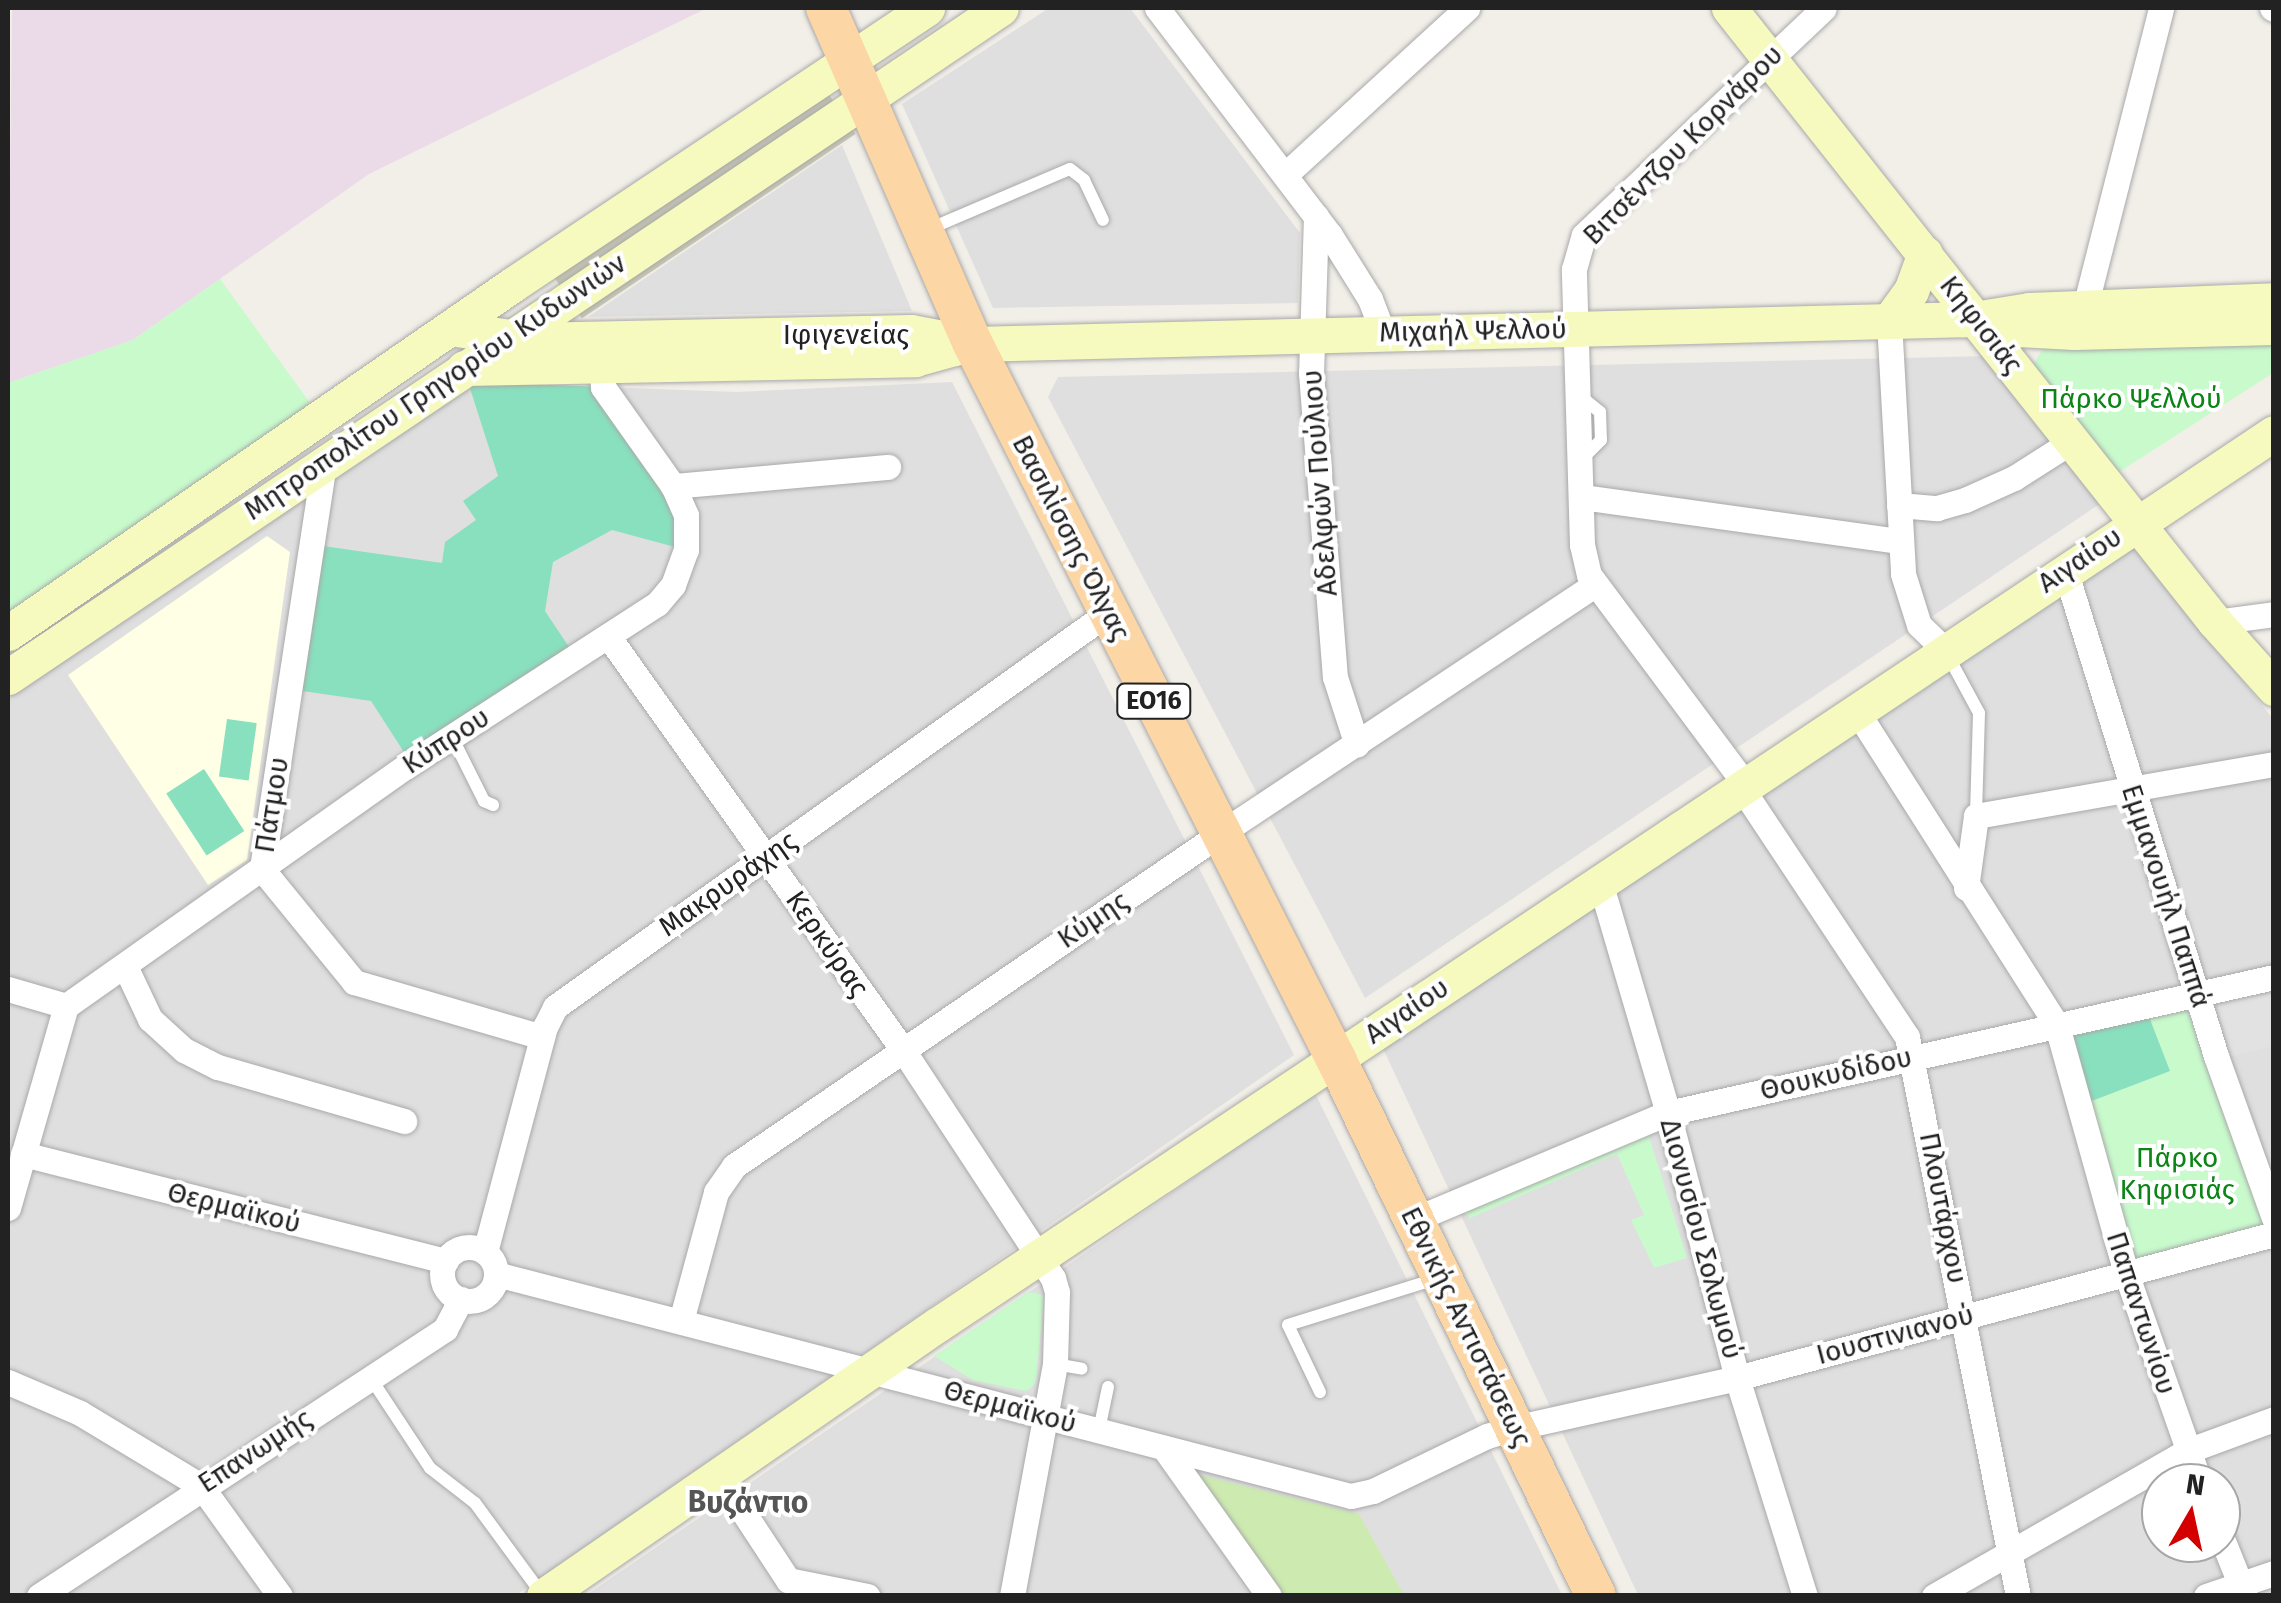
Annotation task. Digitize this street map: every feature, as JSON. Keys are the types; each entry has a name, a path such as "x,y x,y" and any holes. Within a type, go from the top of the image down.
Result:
{"main road":[{"name":"Βασιλίσσης Όλγας","path":"826,8 973,344 1336,1058"},
{"name":"Μητροπολίτου Γρηγορίου Κυδωνιών","path":"8,633 847,58 927,8"},
{"name":"Μητροπολίτου Γρηγορίου Κυδωνιών","path":"8,677 1001,8"},
{"name":"Κηφισιάς","path":"1729,8 2214,622 2274,688"},
{"path":"1889,321 1911,291 1925,253"},
{"name":"Μιχαήλ Ψελλού","path":"973,344 1974,319 2085,306 2274,300"},
{"name":"Μιχαήλ Ψελλού","path":"1974,319 2041,332 2274,327"},
{"name":"Ιφιγενείας","path":"450,328 510,338 592,341 910,332 973,344"},
{"name":"Ιφιγενείας","path":"464,368 915,359 973,344"},
{"name":"Αιγαίου","path":"543,1596 1040,1256 2274,433"},
{"name":"Εθνικής Αντιστάσεως","path":"1336,1058 1596,1596"}],"street":[{"path":"1156,8 1316,216 1370,298 1383,333"},
{"path":"1286,174 1467,8"},
{"name":"Βιτσέντζου Κορνάρου","path":"1743,786 1593,586 1582,546 1574,269 1584,235 1824,8"},
{"path":"2085,306 2161,8"},
{"name":"Αδελφών Πούλιου","path":"1316,216 1310,335 1335,677 1357,745"},
{"path":"1889,321 1898,541 1918,624 1945,650"},
{"name":"Κύπρου","path":"66,1006 452,737 657,604 673,585 686,550 686,515 673,486 603,387 602,366"},
{"path":"1899,506 1937,508 1966,500 2014,478 2072,440"},
{"name":"Πάτμου","path":"324,462 262,869 354,982 542,1037"},
{"path":"673,486 888,466"},
{"path":"1582,496 1898,541"},
{"name":"Εμμανουήλ Παππά","path":"2065,570 2131,788 2274,1218"},
{"name":"Κύμης","path":"680,1321 716,1192 726,1174 1221,833 1593,586"},
{"name":"Μακρυράχης","path":"490,1263 542,1037 548,1016 563,1000 1109,612"},
{"path":"2214,622 2274,614"},
{"name":"Κερκύρας","path":"608,636 903,1050 1040,1256 1058,1292 1055,1364 1012,1596"},
{"name":"Παπαντωνίου","path":"1856,710 2057,1026 2127,1276 2191,1463"},
{"path":"1966,888 1976,816 2274,764"},
{"name":"Πλουτάρχου","path":"1743,786 1896,1017 1913,1056 2018,1596"},
{"name":"Διονυσίου Σολωμού","path":"1600,882 1668,1113 1737,1378 1804,1596"},
{"path":"125,966 150,1019 184,1050 218,1067 404,1121"},
{"name":"Θουκυδίδου","path":"1413,1220 1668,1113 2274,977"},
{"path":"8,989 66,1006 19,1148 8,1208"},
{"name":"Θερμαϊκού","path":"19,1148 446,1261"},
{"name":"Ιουστινιανού","path":"1514,1428 1737,1378 2274,1234"},
{"path":"467,1247 490,1263 487,1294 461,1299 444,1282 446,1261 467,1247"},
{"name":"Θερμαϊκού","path":"490,1263 680,1321 1351,1496 1373,1491 1487,1436 1514,1428"},
{"name":"Επανωμής","path":"39,1596 449,1326 461,1299"},
{"path":"8,1382 80,1413 202,1486 280,1596"},
{"path":"1934,1596 2010,1556 2186,1451 2274,1420"},
{"path":"1164,1448 1269,1596"},
{"path":"719,1475 786,1588 867,1596"},
{"path":"2232,1563 2243,1590"},
{"path":"2206,1596 2243,1590 2274,1573"}],"lane":[{"path":"922,232 1070,169 1084,180 1103,220"},
{"path":"1945,650 1979,712 1976,816"},
{"path":"452,737 484,800 493,805"},
{"path":"1320,1392 1288,1326 1441,1277"},
{"path":"1055,1364 1082,1369"},
{"path":"370,1376 430,1468 476,1503 543,1596"},
{"path":"1099,1430 1108,1388"}],"shaded area":[{"path":"12,8 707,8 369,174 133,340 8,383"},
{"path":"1049,8 1130,8 1300,233 1298,303 993,308 902,104"},
{"path":"813,71 855,134 582,319 539,256"},
{"path":"842,145 912,311 588,317"},
{"path":"1988,356 2107,499 1365,998 1048,397 1058,377"},
{"path":"468,382 737,392 952,382 1294,1055 516,1595 8,1596 8,697"},
{"path":"2124,531 2273,719 2273,1595 1638,1595 1380,1042"},
{"path":"267,536 290,552 247,860 208,885 68,675"},
{"path":"2273,987 2273,1046 2228,1057 2213,1003"},
{"path":"1315,1093 1562,1595 585,1596 1048,1279"}],"green space":[{"path":"220,279 313,407 8,616 8,383 133,340"},
{"name":"Πάρκο Ψελλού","path":"2273,339 2273,373 2116,474 2033,365 2045,345"},
{"path":"468,382 603,387 673,486 686,550 612,530 553,562 545,611 575,656 411,763 371,701 289,689 309,544 442,563 445,542 476,520 463,501 498,476"},
{"path":"227,719 257,723 249,781 219,776"},
{"path":"204,769 244,831 207,856 166,794"},
{"name":"Πάρκο Κηφισιάς","path":"2199,996 2273,1234 2127,1276 2076,1107 2169,1071 2146,1009"},
{"path":"2146,1009 2170,1071 2076,1107 2057,1026"},
{"path":"1647,1130 1687,1258 1654,1268 1631,1220 1644,1215 1617,1154 1470,1218 1451,1200"},
{"path":"1028,1292 1044,1295 1036,1382 1031,1388 1025,1391 973,1380 934,1356"},
{"path":"1191,1473 1359,1514 1404,1595 1281,1595"}],"district":[{"name":"Βυζάντιο","path":"748,1502"}]}
